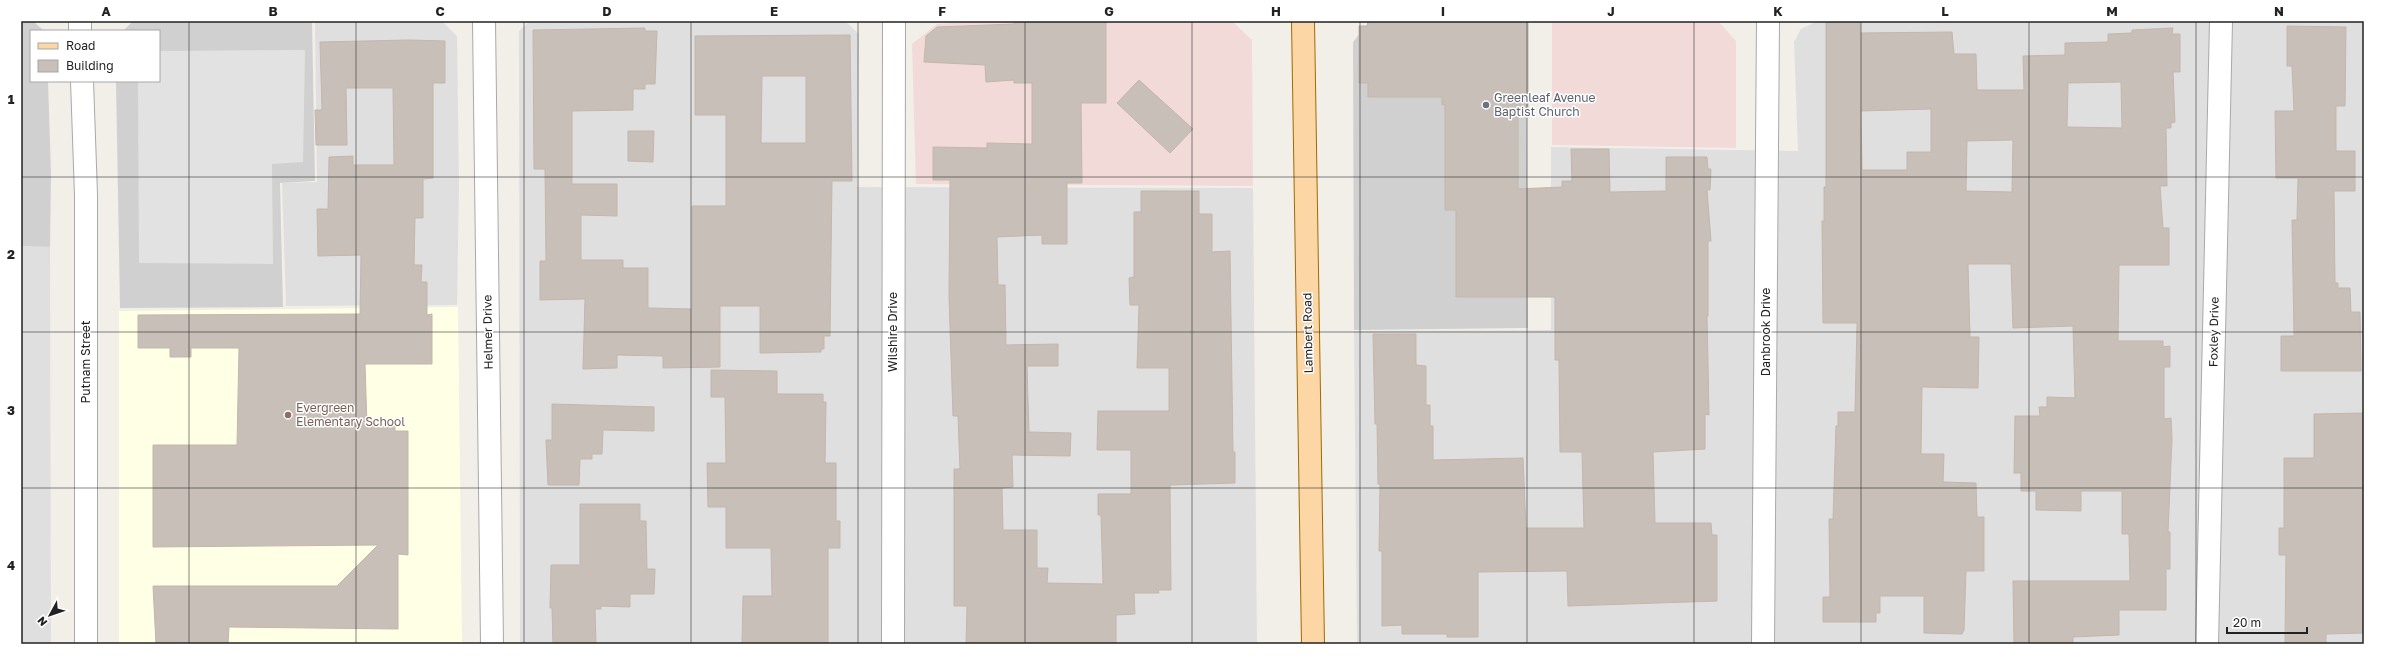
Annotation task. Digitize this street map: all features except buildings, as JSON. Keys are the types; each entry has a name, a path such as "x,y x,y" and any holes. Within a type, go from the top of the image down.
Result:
{"main road":[{"name":"Lambert Road","path":"1303,21 1313,644"}],"street":[{"name":"Helmer Drive","path":"484,21 492,644"},
{"name":"Wilshire Drive","path":"893,644 894,21"},
{"name":"Danbrook Drive","path":"1763,644 1768,21"},
{"name":"Foxley Drive","path":"2207,644 2221,21"},
{"name":"Putnam Street","path":"82,82 86,222 86,644"}],"shaded area":[{"path":"21,21 33,21 43,30 30,30 30,82 48,82 51,174 50,247 21,246"},
{"path":"133,21 312,21 315,181 280,183 283,307 120,308 116,82 160,82 160,30 124,30"},
{"path":"315,21 442,21 457,36 459,186 457,305 286,306 282,183 317,182"},
{"path":"530,21 845,21 859,34 857,187 1253,188 1257,644 520,644 519,31"},
{"path":"983,21 1232,21 1252,40 1253,186 916,184 912,44 937,24"},
{"path":"1526,21 1528,328 1354,330 1353,42 1368,23"},
{"path":"1718,21 1736,41 1736,148 1552,145 1552,22"},
{"path":"1818,21 2364,21 2364,644 1357,644 1354,331 1551,330 1551,147 1798,151 1794,42 1801,29"},
{"path":"305,50 303,162 272,164 273,264 139,263 138,82 160,82 160,51"},
{"path":"21,246 50,247 51,644 21,644"},
{"name":"Evergreen Elementary School","path":"458,307 462,644 119,644 119,311"}],"place":[{"name":"Greenleaf Avenue Baptist Church","path":"1486,105"},
{"name":"Evergreen Elementary School","path":"288,415"}]}
